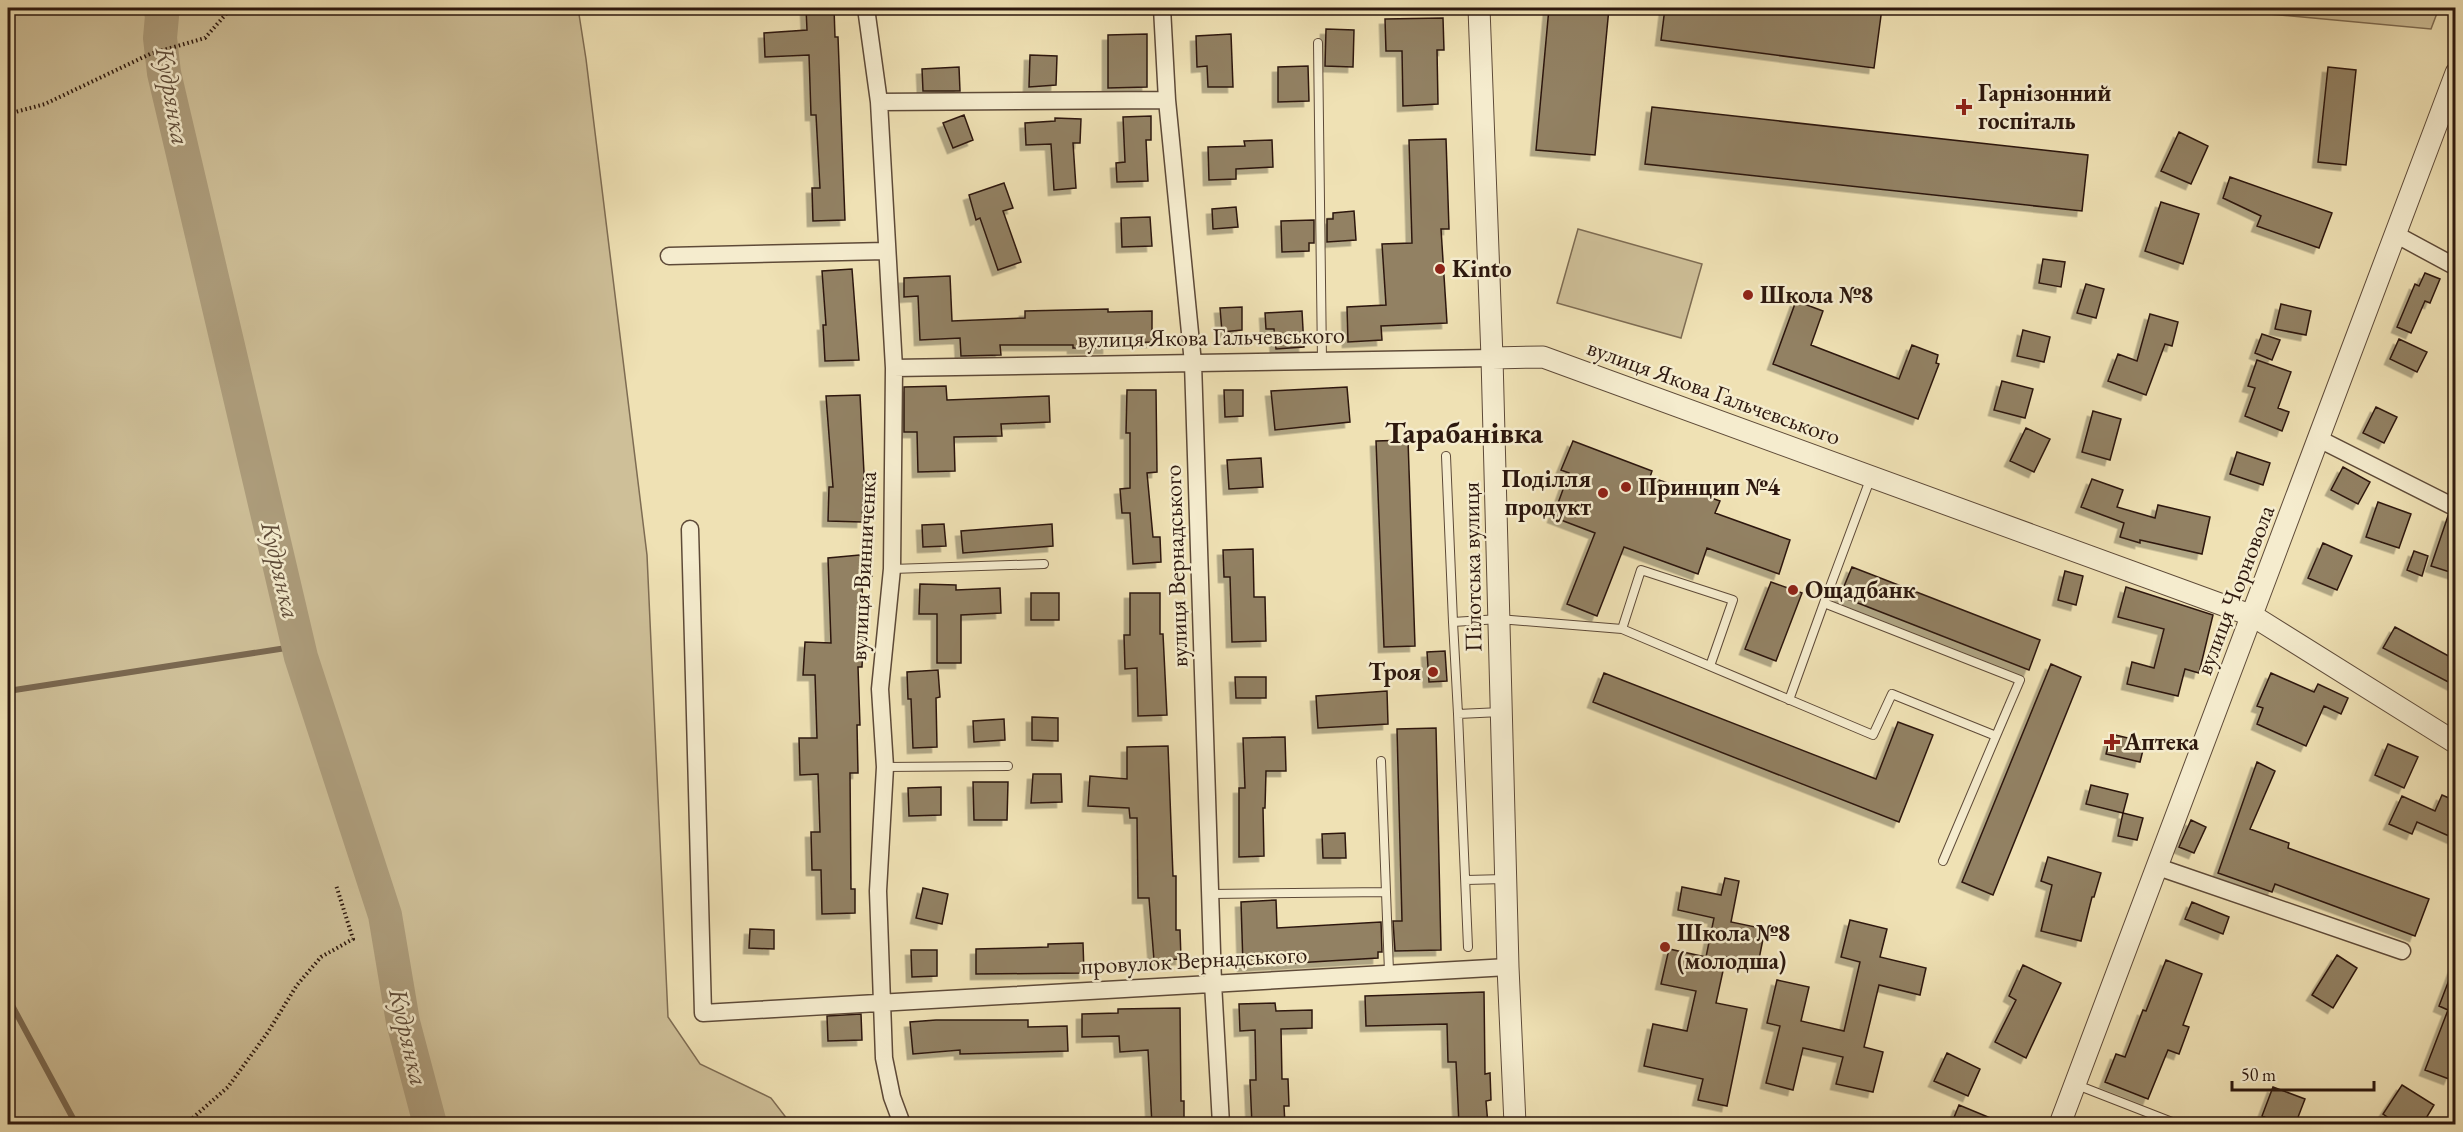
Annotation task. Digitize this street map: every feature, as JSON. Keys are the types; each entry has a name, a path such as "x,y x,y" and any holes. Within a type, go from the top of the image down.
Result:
{"street":[{"name":"вулиця Винниченка","path":"866,8 879,102 894,368 892,568 880,689 885,767 880,821 878,891 884,1003 884,1059 892,1097 902,1125"},
{"name":"вулиця Вернадського","path":"1162,8 1167,100 1193,363 1213,983 1221,1125"},
{"name":"Пілотська вулиця","path":"1479,8 1492,358 1508,967 1515,1125"},
{"name":"вулиця Чорновола","path":"2060,1125 2395,234 2448,116 2456,73"},
{"path":"879,102 1167,100"},
{"path":"2395,234 2456,267"},
{"path":"669,256 886,251"},
{"name":"вулиця Якова Гальчевського","path":"894,368 1543,357 2253,616 2456,743"},
{"path":"2319,439 2456,508"},
{"name":"провулок Вернадського","path":"690,529 702,1013 1508,967"},
{"path":"2158,867 2402,951"}],"lane":[{"path":"1318,42 1322,361"},
{"path":"1446,456 1468,947"},
{"path":"1789,700 1871,477"},
{"path":"892,568 1044,564"},
{"path":"1622,629 1641,570 1733,600 1710,666"},
{"path":"1824,603 2020,680 1943,861"},
{"path":"1453,622 1499,620 1622,629 1873,735 1892,693 1996,736"},
{"path":"1458,714 1501,712"},
{"path":"1381,761 1389,972"},
{"path":"885,767 1008,766"},
{"path":"1466,880 1506,879"},
{"path":"1210,894 1386,892"},
{"path":"2075,1084 2177,1125"}],"path":[{"path":"8,114 45,104 150,54 205,38 226,14 246,8"},
{"path":"181,1125 188,1122 228,1088 268,1032 297,985 321,957 353,939 336,885"}],"shaded area":[{"path":"8,8 578,8 647,555 668,1017 700,1064 771,1098 791,1124 8,1124"},
{"path":"2204,8 2439,8 2431,29"},
{"path":"1578,229 1702,264 1681,338 1557,303"}],"building":[{"path":"806,8 834,8 835,37 838,37 845,220 813,221 812,188 820,188 816,115 811,115 809,55 765,57 764,33 807,30"},
{"path":"1549,8 1609,8 1595,155 1536,150"},
{"path":"1665,8 1882,8 1874,68 1661,40"},
{"path":"1443,18 1444,50 1437,50 1438,104 1403,106 1402,51 1386,51 1385,19"},
{"path":"1326,29 1354,30 1353,67 1325,66"},
{"path":"1147,34 1147,87 1108,88 1108,35"},
{"path":"1231,34 1233,87 1208,87 1207,66 1197,67 1196,36"},
{"path":"1030,55 1057,56 1056,85 1029,87"},
{"path":"1308,66 1309,101 1278,102 1278,67"},
{"path":"959,67 960,91 923,91 922,69"},
{"path":"2328,67 2356,70 2346,165 2318,162"},
{"path":"1652,107 2088,155 2082,211 1645,164"},
{"path":"964,115 973,140 953,148 943,123"},
{"path":"1151,116 1151,140 1146,140 1148,181 1117,182 1116,163 1125,162 1123,117"},
{"path":"1055,118 1081,119 1080,143 1073,143 1076,188 1054,190 1051,144 1026,145 1025,123 1055,121"},
{"path":"2179,132 2208,146 2191,184 2161,171"},
{"path":"1446,139 1449,229 1441,229 1447,323 1381,326 1382,340 1348,342 1347,307 1386,305 1382,244 1412,243 1409,140"},
{"path":"1272,140 1273,167 1236,169 1236,179 1209,180 1208,147 1245,146 1244,141"},
{"path":"2230,177 2332,213 2319,248 2257,226 2261,216 2223,198"},
{"path":"1004,183 1013,208 1003,211 1021,262 998,270 980,218 976,220 969,195"},
{"path":"2161,202 2199,214 2183,264 2145,251"},
{"path":"1236,207 1238,227 1213,229 1212,209"},
{"path":"1354,211 1356,240 1327,242 1327,219 1333,219 1333,213"},
{"path":"1150,217 1152,246 1122,247 1121,218"},
{"path":"1314,220 1314,243 1309,243 1309,251 1282,252 1281,221"},
{"path":"2043,259 2065,262 2061,287 2039,283"},
{"path":"852,269 859,360 825,361 823,325 826,325 822,271"},
{"path":"2425,273 2440,279 2430,303 2425,301 2411,333 2397,327 2415,284 2419,286"},
{"path":"950,276 952,321 1025,318 1025,311 1108,309 1108,312 1152,311 1152,342 1108,343 1108,348 1073,348 1073,345 1000,345 1001,355 961,356 960,338 920,340 918,296 904,297 904,278"},
{"path":"2086,284 2104,289 2096,318 2077,313"},
{"path":"1796,301 1823,311 1811,345 1899,379 1912,345 1938,355 1936,363 1939,364 1918,419 1773,364"},
{"path":"2281,304 2311,311 2306,335 2275,329"},
{"path":"1242,307 1242,330 1222,332 1220,308"},
{"path":"1302,311 1304,347 1276,349 1274,329 1266,329 1265,313"},
{"path":"2150,314 2178,322 2172,346 2165,344 2146,395 2108,381 2118,354 2137,361"},
{"path":"2023,330 2050,337 2044,362 2017,356"},
{"path":"2262,334 2280,340 2272,360 2255,353"},
{"path":"2399,339 2427,352 2417,372 2390,359"},
{"path":"2257,360 2291,372 2278,408 2289,412 2282,431 2245,416 2255,388 2248,386"},
{"path":"2002,381 2033,389 2025,418 1994,410"},
{"path":"946,386 947,400 1049,396 1050,422 1001,424 1002,436 954,437 955,471 918,472 917,432 904,432 904,387"},
{"path":"1347,387 1350,422 1275,430 1271,391"},
{"path":"1127,390 1156,390 1157,472 1147,473 1153,537 1160,537 1161,562 1133,564 1130,513 1122,513 1120,489 1130,488 1130,433 1126,433"},
{"path":"1224,390 1243,390 1243,416 1225,417"},
{"path":"860,395 864,473 862,522 828,521 829,487 833,487 826,396"},
{"path":"2376,407 2397,417 2384,443 2363,433"},
{"path":"2093,411 2121,419 2110,460 2082,452"},
{"path":"2026,428 2050,439 2034,472 2010,461"},
{"path":"1408,440 1415,646 1384,647 1376,441"},
{"path":"1573,441 1652,471 1650,477 1720,501 1715,513 1790,540 1779,574 1707,548 1698,574 1624,547 1597,616 1567,604 1595,533 1553,517 1569,473 1561,470"},
{"path":"2237,452 2270,463 2263,485 2230,474"},
{"path":"1261,458 1263,487 1229,489 1227,460"},
{"path":"2343,467 2370,482 2358,504 2331,490"},
{"path":"2092,479 2123,490 2117,507 2155,518 2158,505 2210,517 2202,554 2140,540 2140,543 2120,537 2124,523 2081,507"},
{"path":"2378,502 2411,514 2399,548 2366,537"},
{"path":"2448,516 2456,518 2456,574 2431,566"},
{"path":"944,524 946,546 923,547 922,525"},
{"path":"1052,524 1053,546 963,553 961,531"},
{"path":"2323,543 2352,556 2337,590 2308,578"},
{"path":"1253,549 1254,597 1265,597 1266,641 1232,642 1230,577 1224,577 1223,550"},
{"path":"2414,551 2428,556 2422,576 2407,570"},
{"path":"870,554 872,576 862,577 863,645 862,667 858,667 860,725 857,725 858,773 850,773 851,889 855,889 855,913 822,914 821,870 812,870 811,832 820,832 818,774 800,775 799,738 817,738 815,675 803,675 805,642 831,643 828,558"},
{"path":"1852,567 2040,640 2029,670 1840,596"},
{"path":"2065,571 2083,576 2076,605 2058,600"},
{"path":"1771,582 1802,593 1776,661 1745,649"},
{"path":"920,584 956,585 956,590 1000,588 1001,613 961,615 961,663 937,663 937,614 919,614"},
{"path":"2126,587 2213,615 2199,673 2185,669 2178,696 2127,684 2132,662 2154,668 2164,629 2118,617"},
{"path":"1031,593 1059,593 1059,620 1031,620"},
{"path":"1130,593 1160,593 1160,634 1163,634 1167,715 1138,716 1137,668 1125,669 1124,635 1130,635"},
{"path":"2395,627 2456,660 2456,686 2383,648"},
{"path":"1445,651 1447,681 1429,682 1427,652"},
{"path":"2051,664 2081,677 1993,895 1962,882"},
{"path":"938,670 940,697 936,698 937,747 913,748 911,699 908,699 907,672"},
{"path":"1604,673 1876,779 1898,722 1933,735 1899,822 1593,702"},
{"path":"2271,673 2314,692 2318,684 2348,698 2341,714 2324,706 2306,746 2257,724 2263,708 2257,706"},
{"path":"1235,677 1266,677 1266,698 1236,698"},
{"path":"1387,691 1388,724 1318,728 1316,696"},
{"path":"1032,717 1058,718 1058,741 1032,740"},
{"path":"1004,719 1005,740 974,742 973,721"},
{"path":"1436,728 1441,950 1395,951 1393,921 1402,921 1397,729"},
{"path":"2111,734 2145,742 2140,762 2106,754"},
{"path":"1285,737 1286,771 1266,771 1265,808 1263,808 1264,856 1239,857 1239,788 1245,788 1243,738"},
{"path":"2388,744 2418,757 2404,788 2375,775"},
{"path":"1168,746 1173,876 1176,876 1176,930 1180,930 1181,959 1154,960 1149,898 1138,898 1137,818 1130,818 1129,808 1088,806 1090,776 1127,779 1127,747"},
{"path":"2257,762 2275,771 2250,829 2289,843 2288,848 2429,899 2415,936 2275,884 2272,892 2218,873"},
{"path":"1033,774 1061,774 1062,802 1031,803"},
{"path":"973,782 1008,782 1007,820 974,820"},
{"path":"2091,785 2128,794 2123,813 2086,804"},
{"path":"941,787 941,815 909,816 908,788"},
{"path":"2442,795 2456,801 2456,839 2417,822 2412,834 2389,824 2402,796 2435,811"},
{"path":"2123,813 2143,818 2137,840 2118,836"},
{"path":"2191,820 2206,827 2194,853 2179,847"},
{"path":"1345,833 1346,858 1323,858 1322,834"},
{"path":"2048,857 2101,873 2094,897 2092,897 2081,941 2041,931 2052,885 2041,881"},
{"path":"1725,878 1739,881 1731,922 1765,929 1758,964 1726,957 1716,1003 1747,1009 1727,1106 1698,1100 1703,1079 1644,1066 1653,1024 1687,1031 1696,991 1661,984 1669,949 1706,957 1714,918 1678,910 1682,887 1721,895"},
{"path":"923,888 948,894 942,924 916,918"},
{"path":"1276,900 1277,928 1381,922 1382,952 1378,952 1378,958 1243,966 1241,902"},
{"path":"2192,902 2229,917 2223,934 2185,919"},
{"path":"1850,920 1887,929 1880,957 1926,968 1920,995 1879,985 1864,1047 1883,1052 1873,1092 1836,1084 1843,1057 1803,1048 1793,1090 1766,1083 1780,1026 1767,1023 1777,980 1809,987 1801,1021 1844,1031 1860,962 1841,957"},
{"path":"750,929 774,930 774,949 749,948"},
{"path":"1083,943 1084,973 976,974 976,949 1048,947 1048,944"},
{"path":"911,950 937,950 937,976 912,977"},
{"path":"2337,955 2357,968 2333,1008 2312,995"},
{"path":"2166,960 2202,974 2183,1025 2189,1027 2179,1054 2168,1050 2148,1099 2105,1082 2116,1054 2125,1057"},
{"path":"2023,965 2061,983 2026,1058 1995,1042 2016,1000 2009,996"},
{"path":"2454,967 2456,1063 2449,1079 2425,1070 2448,1010 2439,1006"},
{"path":"1484,992 1485,1074 1490,1073 1491,1100 1486,1101 1488,1125 1459,1125 1456,1062 1448,1062 1447,1024 1366,1026 1365,996"},
{"path":"1275,1003 1276,1011 1312,1010 1312,1028 1281,1029 1282,1079 1288,1079 1289,1106 1284,1106 1285,1125 1252,1125 1250,1080 1256,1080 1255,1030 1240,1031 1239,1004"},
{"path":"1180,1008 1181,1101 1184,1101 1184,1125 1152,1125 1148,1050 1120,1052 1119,1036 1082,1037 1082,1014 1118,1013 1118,1009"},
{"path":"861,1014 862,1040 828,1041 827,1016"},
{"path":"1028,1020 1028,1027 1067,1026 1068,1051 960,1054 960,1050 913,1054 910,1022"},
{"path":"1947,1053 1980,1069 1968,1096 1934,1081"},
{"path":"2402,1085 2434,1105 2422,1125 2399,1125 2383,1114"},
{"path":"2273,1087 2305,1099 2295,1125 2284,1125 2262,1116"},
{"path":"1959,1105 2005,1124 2005,1125 1951,1125"}],"waterway":[{"name":"Кудрянка","path":"160,8 162,16 160,38 164,73 301,657 385,915 403,1022 430,1124"},
{"path":"8,691 299,646"},
{"path":"8,998 76,1124"}],"place":[{"name":"Гарнізонний госпіталь","path":"1964,107"},
{"name":"Kinto","path":"1440,269"},
{"name":"Школа №8","path":"1748,295"},
{"name":"Принцип №4","path":"1626,487"},
{"name":"Поділля продукт","path":"1603,493"},
{"name":"Ощадбанк","path":"1793,590"},
{"name":"Троя","path":"1433,672"},
{"name":"Аптека","path":"2112,742"},
{"name":"Школа №8 (молодша)","path":"1665,947"}],"district":[{"name":"Тарабанівка","path":"1464,433"}]}
